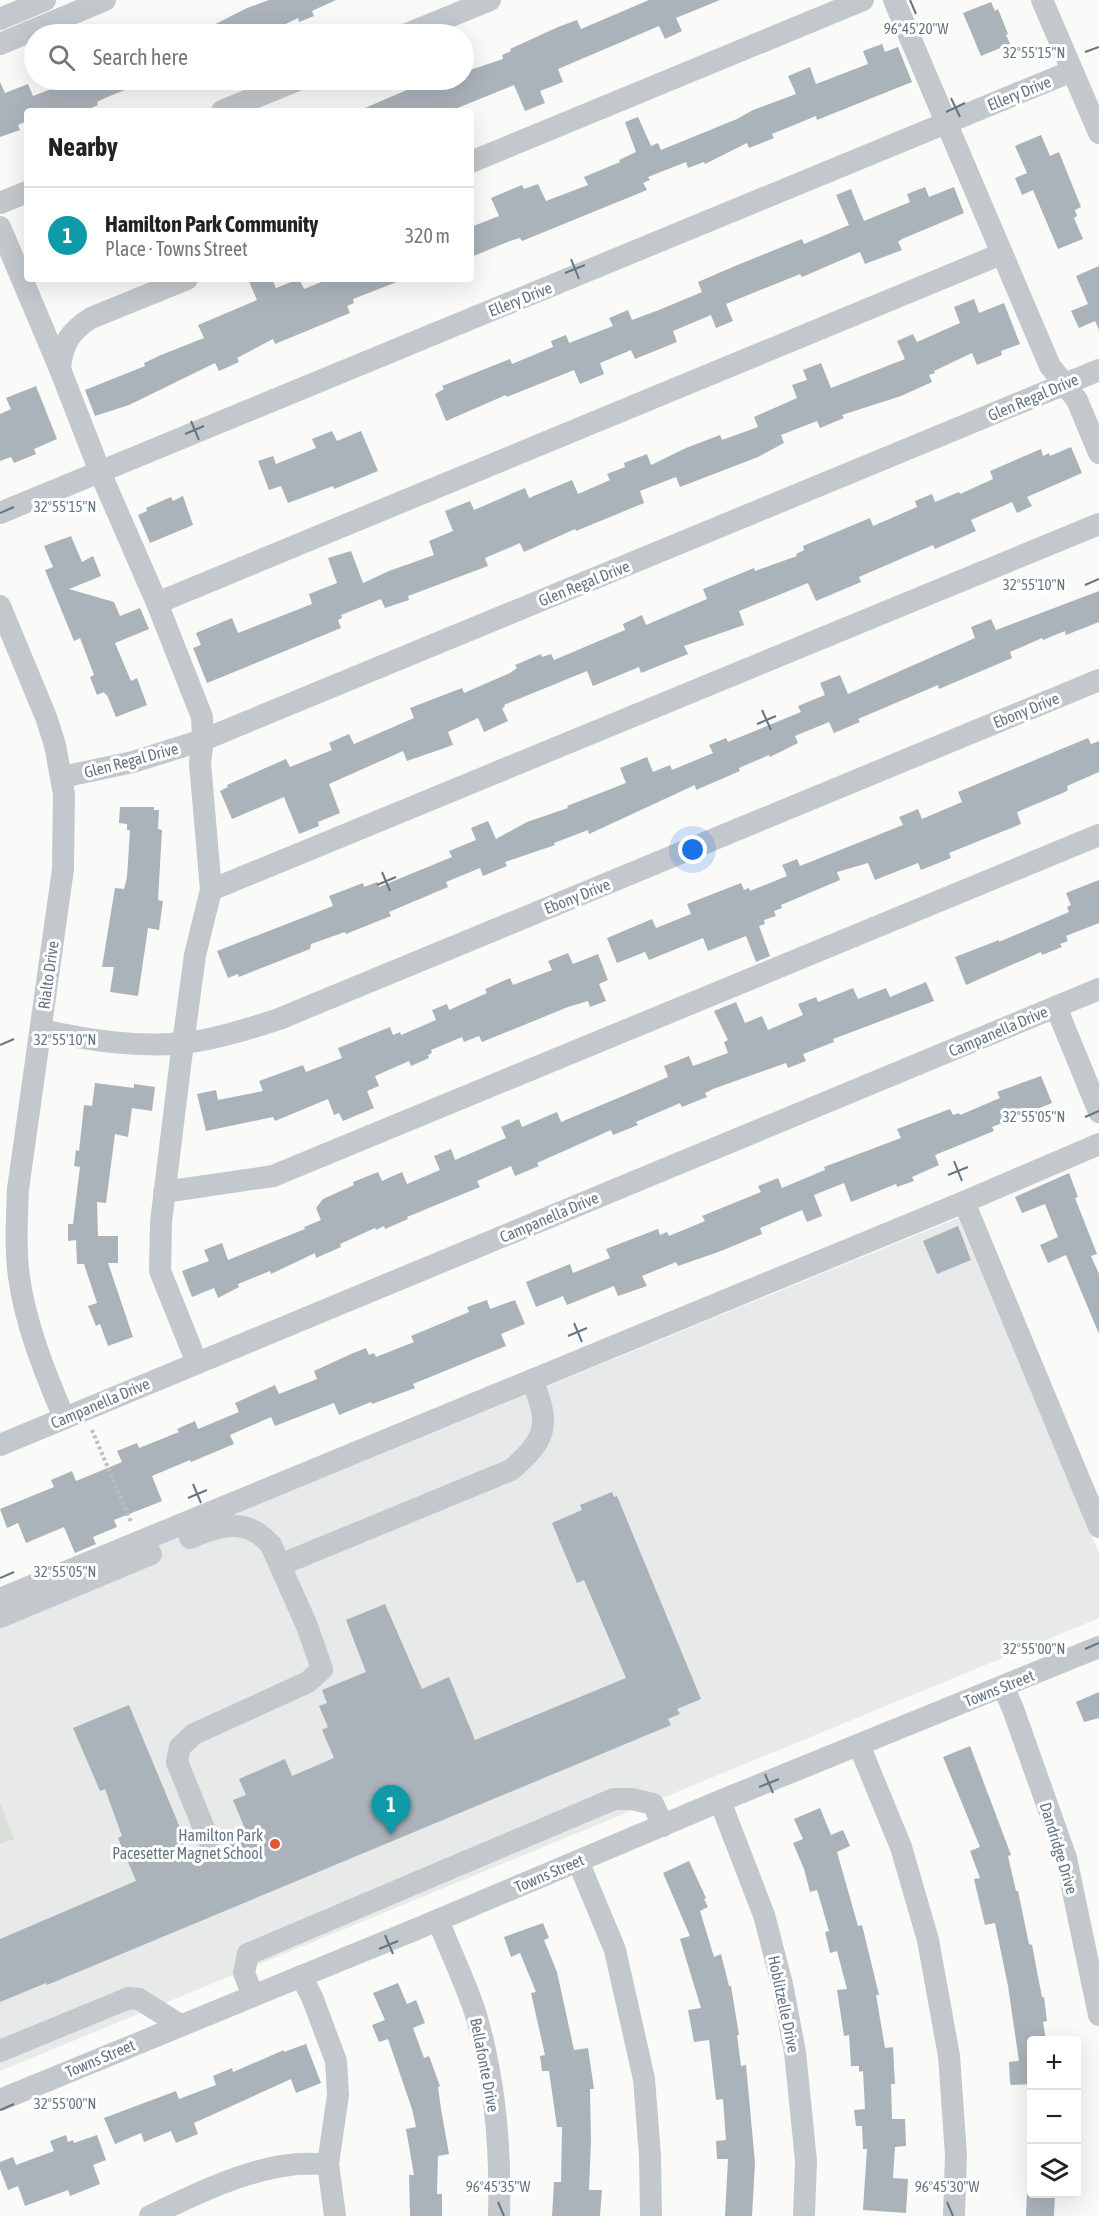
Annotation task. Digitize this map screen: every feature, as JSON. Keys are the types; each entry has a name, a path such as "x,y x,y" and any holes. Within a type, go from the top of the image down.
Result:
{"street":[{"path":"0,19 45,0"},
{"path":"48,24 105,0"},
{"path":"431,24 490,0"},
{"path":"474,161 862,0"},
{"path":"894,0 1050,366 1077,399 1099,453"},
{"path":"1042,0 1099,133"},
{"path":"0,44 24,34"},
{"name":"Ellery Drive","path":"0,513 1072,71"},
{"path":"229,108 273,90"},
{"path":"0,203 24,193"},
{"path":"0,227 60,369 100,472 157,603 202,717 203,740 200,763 211,890 195,955 183,1043 164,1192 160,1271 197,1363"},
{"path":"157,603 1001,254"},
{"path":"60,369 61,353 67,338 78,326 180,282"},
{"name":"Glen Regal Drive","path":"62,777 133,762 203,740 1099,370"},
{"path":"211,890 1099,524"},
{"name":"Rialto Drive","path":"0,606 46,717 55,745 64,795 63,869 18,1189 17,1244 19,1277 27,1320 38,1358 64,1418"},
{"name":"Ebony Drive","path":"41,1030 87,1039 135,1044 183,1043 228,1035 279,1019 1099,680"},
{"path":"164,1192 273,1176 1099,835"},
{"name":"Campanella Drive","path":"0,1445 1099,989"},
{"path":"1056,1007 1099,1112"},
{"path":"0,1599 964,1202 1099,1144"},
{"path":"964,1202 1099,1527"},
{"path":"280,1565 511,1470 536,1444 543,1428 544,1413 532,1380"},
{"path":"242,1500 254,1531"},
{"path":"0,1617 214,1528 233,1525 265,1537 271,1545 307,1626 322,1669 308,1682 194,1734 180,1747 177,1762 209,1841"},
{"name":"Towns Street","path":"0,2100 720,1801 1099,1647"},
{"name":"Dandridge Drive","path":"1003,1686 1066,1858 1099,2015"},
{"path":"859,1745 901,1847 928,1940 949,2056 956,2156 954,2216"},
{"path":"253,1996 244,1973 248,1954 614,1799 632,1799 653,1804 663,1826"},
{"name":"Hoblitzelle Drive","path":"720,1801 764,1915 782,1984 795,2052 806,2161 804,2216"},
{"path":"578,1861 615,1950 642,2069 650,2156 651,2216"},
{"name":"Bellafonte Drive","path":"438,1920 475,2014 490,2077 500,2163 498,2216"},
{"path":"301,1976 336,2061 338,2095 328,2164 335,2216"},
{"path":"0,2052 129,1998 139,1999 180,2025"},
{"path":"150,2216 191,2196 233,2180 289,2165 328,2164"}],"path":[{"path":"88,1421 140,1542"}],"shaded area":[{"name":"Hamilton Park Pacesetter Magnet School","path":"958,1218 1099,1553 1099,1618 0,2071 0,1610"},
{"path":"0,1802 14,1839 0,1844"}],"building":[{"path":"269,0 336,0 312,11 314,16 299,22 298,18 286,24 216,24"},
{"path":"649,0 720,0 676,18 682,31 665,39 659,26 558,69 563,82 540,91 545,103 525,111 514,85 457,108 365,108 407,90 474,90 474,69 503,59 502,55 511,51 510,49 558,27 577,20 581,29"},
{"path":"991,2 995,11 998,9 1010,44 981,56 963,13"},
{"path":"882,44 885,52 898,47 912,82 817,120 816,116 772,134 774,138 749,148 747,143 705,164 704,162 688,168 686,162 648,177 650,180 643,183 647,190 522,241 520,238 510,241 474,256 474,226 499,216 491,198 522,185 524,189 538,184 546,201 588,185 584,177 620,162 619,160 636,152 625,122 638,117 651,146 658,143 661,150 796,94 788,76 810,67 816,84 868,64 863,51"},
{"path":"0,82 5,93 24,86 24,90 30,90 33,96 49,90 125,90 97,102 98,105 91,108 24,108 24,122 18,125 20,130 0,137"},
{"path":"1041,135 1050,156 1059,152 1081,207 1075,210 1077,216 1074,218 1083,239 1058,249 1033,190 1022,195 1015,178 1027,173 1015,146"},
{"path":"925,187 929,197 954,187 964,213 902,239 898,242 902,250 865,264 860,252 802,277 800,274 726,304 733,321 716,328 711,315 673,331 677,342 635,359 631,350 600,363 604,374 580,384 574,370 507,397 506,395 446,421 435,394 444,389 442,386 510,359 512,364 553,347 551,341 566,335 569,343 613,326 609,318 628,310 632,320 659,310 702,292 698,282 802,239 804,244 849,225 836,195 851,189 864,221 910,202 907,194"},
{"path":"1099,266 1099,330 1095,321 1079,328 1071,311 1088,304 1076,276"},
{"path":"249,282 273,282 276,288 291,282 300,282 304,289 322,282 397,282 353,299 354,303 347,306 350,313 275,344 273,339 237,358 239,362 219,371 215,363 129,405 95,416 85,390 145,366 144,363 204,338 198,325 257,300"},
{"path":"974,299 979,313 1004,303 1020,344 1001,351 1002,355 977,365 972,353 934,371 935,373 929,375 932,382 901,396 842,415 844,418 820,428 817,421 781,435 784,443 758,457 680,487 676,477 640,491 644,503 576,531 575,529 524,552 520,543 485,558 488,566 408,596 409,600 385,608 381,599 341,615 342,618 338,620 341,628 207,683 193,648 201,645 196,633 232,618 238,633 312,604 309,594 337,583 328,558 351,551 363,583 434,555 429,541 453,531 445,511 470,501 474,510 525,488 529,498 572,480 578,494 610,480 607,474 625,467 624,463 647,454 651,465 720,435 722,440 758,427 754,417 797,398 792,385 807,380 803,370 821,363 831,388 905,359 897,341 913,334 917,342 960,323 954,307"},
{"path":"36,386 57,439 34,449 36,454 14,463 11,457 0,461 0,414 11,409 6,398"},
{"path":"332,431 337,441 361,431 378,471 334,489 333,486 288,503 281,486 269,490 258,461 273,456 276,464 316,448 312,439"},
{"path":"1071,447 1082,473 1027,497 1032,506 1017,513 1012,502 971,520 976,531 935,549 933,545 859,577 861,582 816,601 808,583 739,611 744,625 684,646 688,654 641,673 639,667 593,686 587,671 504,705 505,707 502,708 508,721 484,732 478,718 448,732 453,745 407,761 403,751 329,784 340,813 318,822 319,826 299,834 284,797 232,819 220,791 228,787 227,785 286,759 290,767 332,750 329,743 349,734 354,744 414,718 410,708 462,688 464,693 510,673 517,668 515,665 541,654 542,657 551,654 554,660 625,630 623,624 642,615 646,625 707,599 703,589 754,568 755,571 797,556 796,554 804,550 803,546 870,518 873,526 917,507 915,501 932,494 935,502 993,479 990,471 1041,449 1043,456 1049,453 1050,456"},
{"path":"183,496 193,525 150,543 138,515 147,511 146,508 171,497 173,501"},
{"path":"71,536 82,562 93,556 101,576 69,589 114,602 120,616 140,608 149,629 115,643 131,681 137,678 147,705 116,717 107,695 104,692 97,695 90,677 94,675 80,638 74,641 45,570 53,567 44,546"},
{"path":"1099,591 1099,622 1066,635 1065,631 1043,640 1042,638 1010,652 1012,658 939,689 938,685 858,719 860,722 834,733 829,722 795,736 798,743 770,757 769,755 739,768 740,771 696,790 695,785 589,834 588,830 554,843 555,845 505,862 507,866 483,876 480,868 446,882 448,887 389,912 391,916 346,934 345,932 311,944 310,949 239,977 238,974 228,978 217,951 333,906 329,896 363,883 364,887 377,882 379,887 452,857 449,851 476,840 471,828 488,821 496,839 527,822 568,808 567,806 626,783 620,768 647,757 653,772 670,765 672,770 713,753 709,745 726,738 728,742 801,712 798,706 825,695 820,683 840,675 848,694 975,638 971,627 991,619 996,630"},
{"path":"1088,738 1091,744 1099,741 1099,772 1067,786 1068,790 1065,792 1017,812 1021,824 949,853 951,858 921,870 918,863 875,880 868,863 837,872 840,880 781,905 782,908 774,911 776,916 764,920 765,924 759,926 770,956 756,962 746,936 708,951 703,938 649,960 645,952 617,963 607,938 652,919 656,928 691,914 687,904 741,883 744,890 749,888 750,891 787,876 782,865 797,859 800,866 903,825 899,817 918,809 922,819 962,802 958,792"},
{"path":"120,807 154,807 154,810 159,810 158,829 162,830 158,900 163,901 159,930 148,928 138,996 110,992 114,967 102,967 115,888 124,889 127,877 130,830 127,830 127,824 119,823"},
{"path":"1099,880 1099,923 1066,936 1068,941 1060,944 1062,947 1042,955 1041,952 966,985 955,957 999,940 999,942 1069,912 1067,907 1071,905 1066,893"},
{"path":"568,953 573,964 598,954 608,980 599,984 606,1001 590,1007 588,1001 568,1007 482,1042 479,1036 464,1042 462,1037 431,1050 429,1058 411,1066 409,1061 375,1076 379,1086 367,1091 374,1108 343,1121 339,1113 334,1115 328,1099 275,1121 273,1117 206,1131 197,1094 216,1090 218,1100 263,1091 259,1081 303,1065 306,1072 342,1058 338,1048 390,1027 393,1035 400,1032 401,1035 436,1020 432,1010 447,1004 449,1010 487,993 485,989 510,978 513,985 552,970 548,961"},
{"path":"926,982 934,1001 833,1039 834,1042 803,1054 806,1061 788,1068 786,1063 713,1089 705,1093 707,1097 682,1107 680,1103 636,1122 638,1125 613,1135 611,1130 537,1163 539,1166 515,1176 511,1166 477,1181 480,1187 407,1217 408,1219 385,1229 384,1226 376,1230 375,1228 316,1258 315,1253 271,1274 270,1271 238,1284 239,1287 218,1298 214,1288 192,1297 182,1271 209,1261 204,1250 222,1243 228,1260 305,1229 304,1227 321,1220 316,1208 323,1199 354,1185 353,1182 378,1172 382,1181 402,1172 407,1184 440,1170 434,1156 451,1149 455,1160 506,1138 501,1127 519,1119 522,1127 557,1112 561,1122 668,1077 664,1066 689,1056 693,1066 728,1053 724,1042 728,1040 714,1011 736,1002 745,1023 762,1016 768,1030 803,1015 798,1004 816,997 818,1002 853,988 858,999 886,988 890,997"},
{"path":"1041,1076 1052,1103 992,1127 994,1131 935,1155 939,1165 912,1177 914,1181 897,1187 896,1184 851,1202 844,1183 814,1195 822,1216 807,1222 802,1210 760,1228 762,1234 721,1251 678,1266 676,1262 642,1276 647,1286 618,1296 614,1286 567,1305 563,1296 536,1307 526,1282 570,1264 573,1273 610,1258 606,1249 658,1229 660,1235 667,1232 669,1236 705,1221 702,1216 761,1192 758,1186 778,1178 782,1188 825,1170 824,1167 901,1138 897,1129 950,1109 953,1115 959,1113 960,1115 1000,1098 997,1092"},
{"path":"95,1083 134,1088 134,1084 155,1087 152,1111 132,1108 128,1137 115,1134 106,1203 97,1202 98,1236 118,1236 118,1263 108,1263 133,1337 108,1346 100,1324 96,1326 88,1306 97,1303 84,1264 77,1264 76,1240 68,1241 68,1224 73,1224 80,1167 74,1166 76,1150 79,1151 84,1105 92,1106"},
{"path":"1069,1173 1078,1197 1075,1198 1097,1254 1091,1256 1099,1274 1099,1334 1066,1255 1048,1263 1040,1245 1058,1237 1045,1204 1022,1213 1015,1197"},
{"path":"958,1226 971,1260 937,1274 923,1241"},
{"path":"487,1300 490,1309 515,1300 525,1324 501,1334 506,1346 413,1384 415,1388 339,1415 334,1403 275,1426 271,1417 230,1435 234,1444 152,1476 162,1501 114,1520 117,1527 93,1537 96,1544 75,1553 64,1527 26,1543 18,1523 7,1528 0,1509 54,1487 51,1480 72,1471 76,1481 122,1462 117,1451 137,1443 139,1448 179,1432 177,1429 195,1421 198,1429 239,1412 235,1403 275,1385 279,1394 317,1379 314,1371 366,1348 369,1355 374,1353 376,1357 414,1342 411,1336 469,1312 467,1307"},
{"path":"612,1492 614,1497 617,1496 701,1699 677,1709 680,1714 668,1719 671,1725 47,1985 46,1983 0,2002 0,1939 136,1881 118,1838 122,1836 105,1789 100,1791 73,1728 129,1705 193,1859 215,1853 220,1848 248,1836 233,1800 246,1795 239,1779 285,1759 292,1776 334,1758 322,1730 328,1727 319,1706 327,1703 322,1690 366,1672 346,1620 385,1604 422,1689 449,1677 475,1740 626,1678 584,1580 577,1583 552,1523 582,1510 580,1505"},
{"path":"1099,1692 1099,1718 1084,1722 1076,1702"},
{"path":"970,1746 1011,1855 1008,1856 1029,1944 1032,1945 1047,2021 1043,2022 1045,2036 1027,2036 1027,2084 1011,2085 1010,2082 1009,2062 1019,2061 1008,1986 995,1923 985,1925 974,1879 980,1878 970,1851 980,1847 943,1757"},
{"path":"820,1808 831,1835 843,1830 850,1846 837,1852 858,1926 862,1925 879,1995 876,1995 885,2048 893,2047 895,2084 891,2084 892,2119 905,2119 906,2146 895,2147 893,2178 908,2179 906,2213 863,2210 867,2149 863,2149 862,2126 856,2126 854,2110 865,2109 863,2071 859,2072 859,2066 851,2066 849,2035 844,2036 837,1990 847,1989 837,1951 830,1953 825,1932 829,1931 817,1890 810,1892 804,1869 793,1843 803,1839 794,1819"},
{"path":"689,1861 706,1898 704,1899 708,1907 700,1911 714,1957 721,1954 729,1986 731,1986 739,2035 737,2035 741,2066 746,2065 755,2163 752,2216 725,2216 728,2159 717,2159 716,2141 726,2140 723,2099 716,2100 709,2040 694,2042 688,2010 701,2008 680,1939 690,1936 663,1873"},
{"path":"543,1923 549,1938 544,1940 557,1972 574,2050 588,2048 594,2089 590,2089 589,2190 602,2190 600,2216 552,2216 554,2182 561,2182 562,2127 557,2127 549,2071 542,2071 540,2056 545,2055 531,1993 536,1992 520,1953 511,1957 504,1937"},
{"path":"398,1983 407,2004 416,2000 425,2023 413,2028 424,2058 429,2056 440,2086 438,2087 449,2154 438,2156 437,2194 442,2194 442,2216 410,2216 409,2175 414,2175 406,2129 416,2127 388,2039 379,2042 372,2025 385,2020 373,1993"},
{"path":"306,2044 321,2083 296,2093 291,2079 194,2123 198,2134 176,2143 171,2131 144,2142 141,2133 115,2144 104,2118 176,2091 179,2099 216,2085 213,2076 232,2068 233,2072 284,2050 284,2052"},
{"path":"66,2135 68,2142 73,2140 74,2143 97,2135 106,2160 93,2165 100,2184 70,2196 68,2190 25,2206 18,2186 8,2190 0,2169 0,2162 13,2157 16,2165 54,2151 50,2141"},
{"path":"1027,2193 1027,2198 1055,2198 1054,2216 1026,2216"}],"place":[{"name":"Hamilton Park Community","path":"391,1835"},
{"name":"Hamilton Park Pacesetter Magnet School","path":"275,1844"}]}
